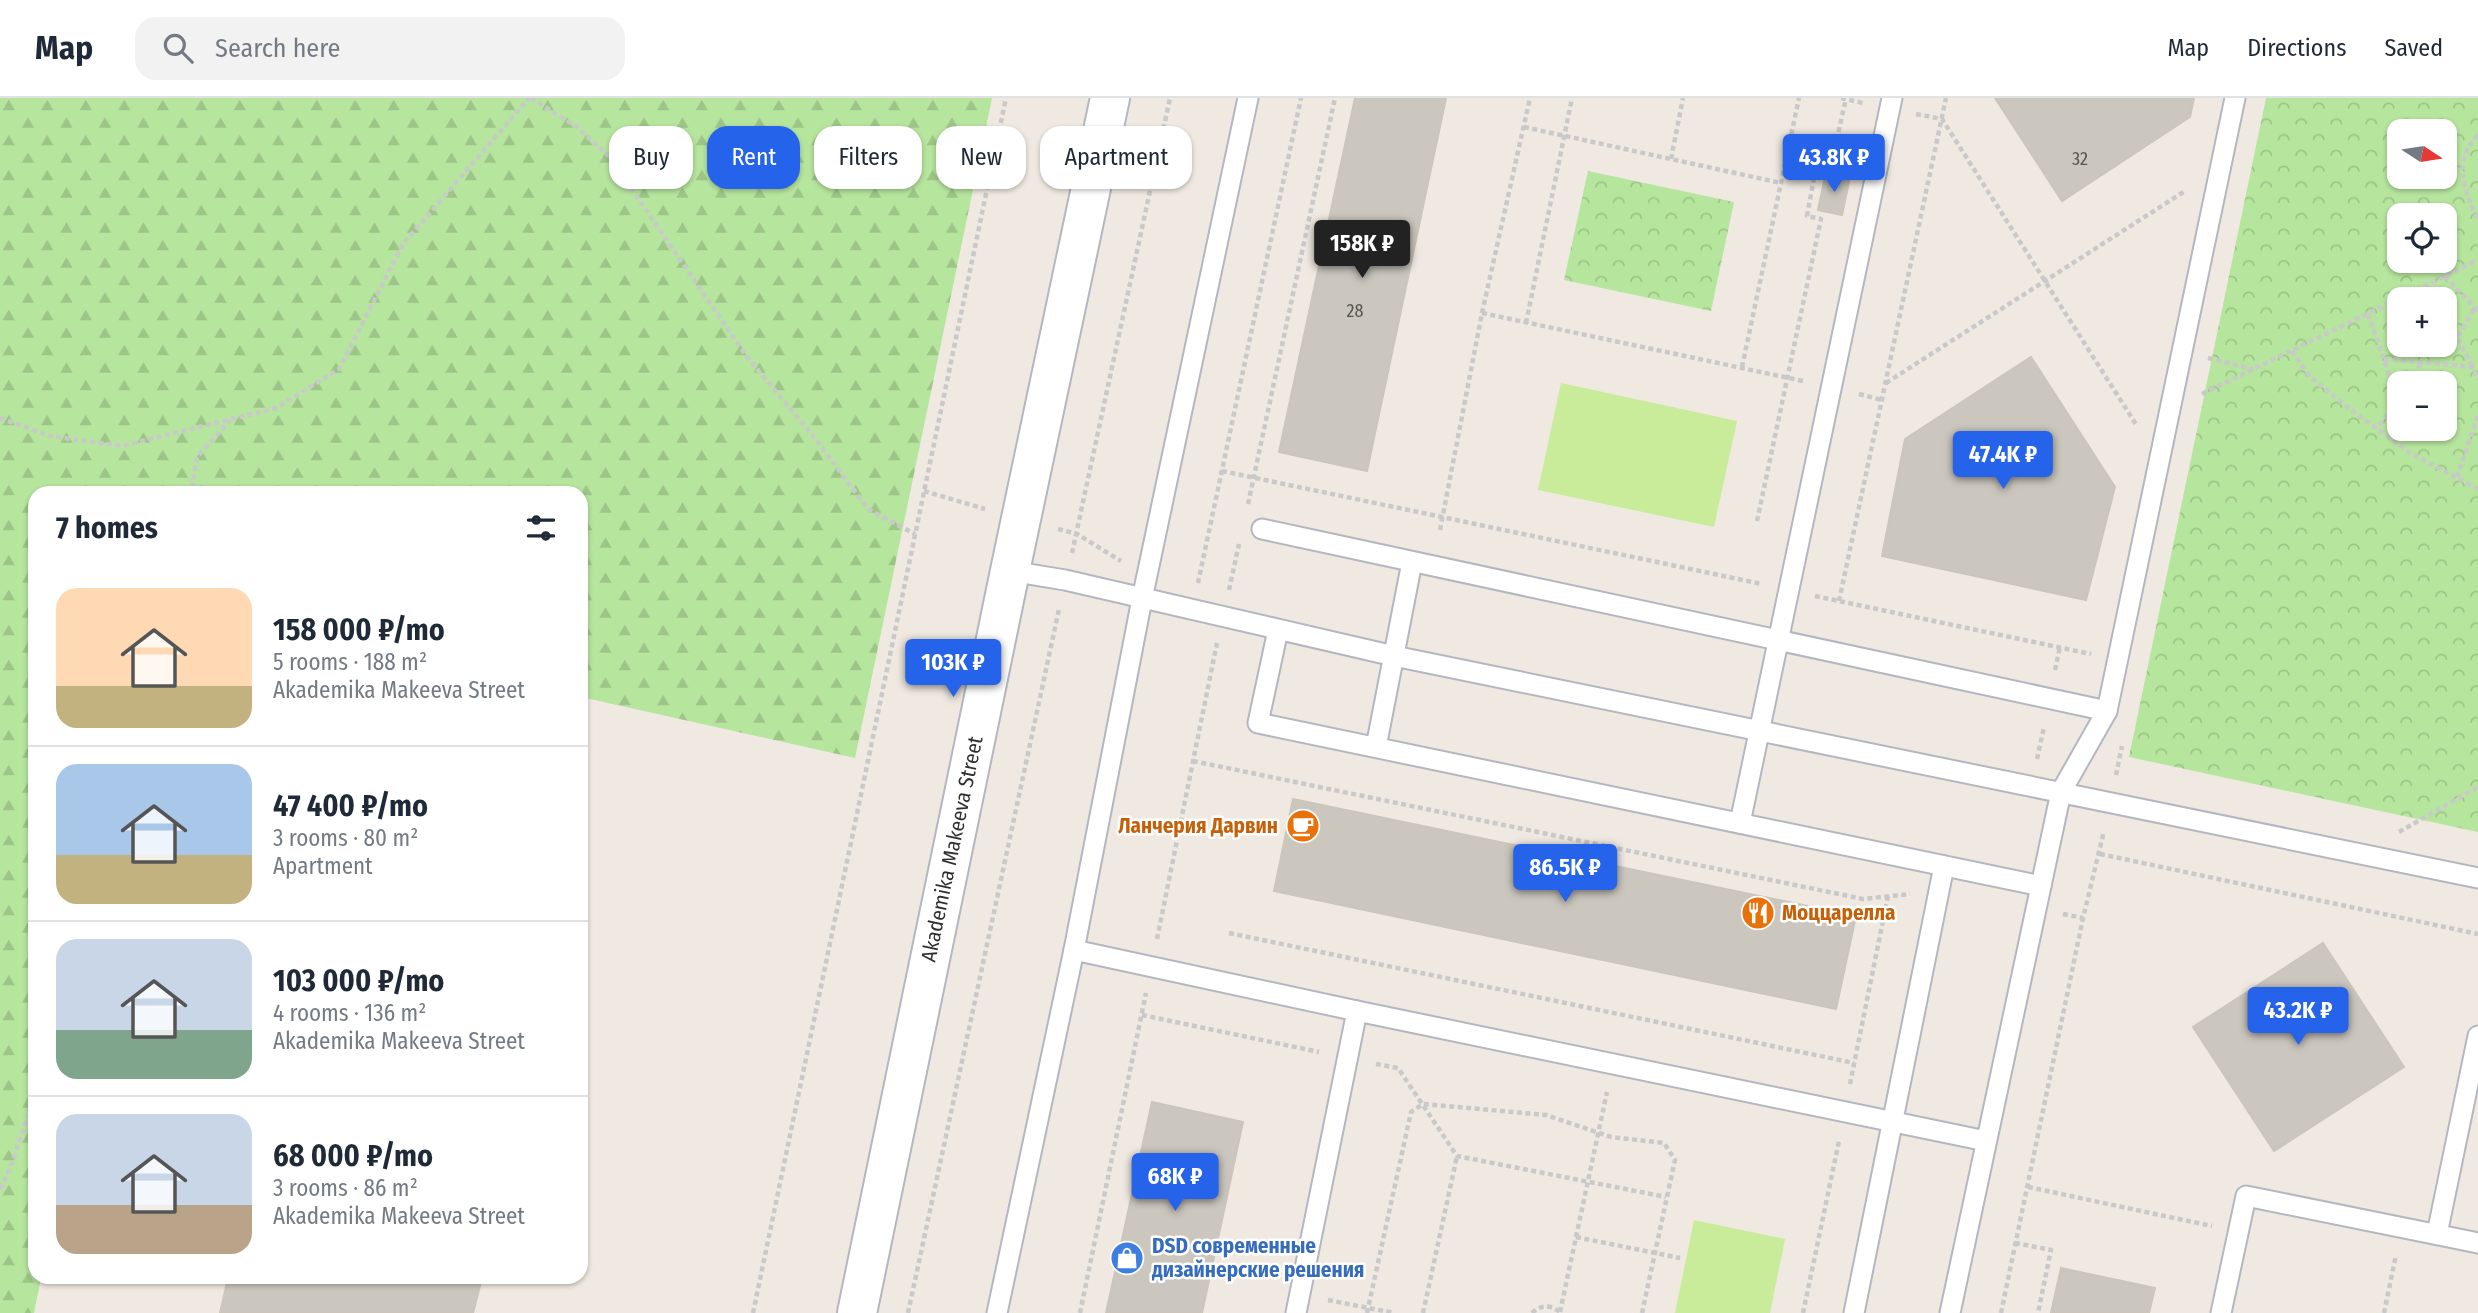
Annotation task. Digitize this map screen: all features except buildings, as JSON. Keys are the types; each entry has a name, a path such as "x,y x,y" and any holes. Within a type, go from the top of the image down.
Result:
{"street":[{"name":"Akademika Makeeva Street","path":"857,1313 1110,98"}],"lane":[{"path":"997,1313 1074,950 1142,599 1248,98"},
{"path":"1950,1313 2061,792 2107,711 2235,98"},
{"path":"1740,823 1891,103"},
{"path":"1262,529 2107,711"},
{"path":"1376,747 1412,562"},
{"path":"1010,570 1065,580 1394,656 2478,878"},
{"path":"1278,631 1258,723 2041,886"},
{"path":"1854,1313 1944,866"},
{"path":"1074,950 1357,1012 1986,1141"},
{"path":"1298,1303 1357,1012"},
{"path":"2437,1234 2478,1036"},
{"path":"2221,1313 2246,1196 2478,1243"}],"path":[{"path":"0,418 50,436 122,446 276,408 339,369 403,244 530,98 577,127 609,156 747,357 813,436 869,510 915,534"},
{"path":"753,1313 1006,98"},
{"path":"908,1313 1170,98"},
{"path":"1208,589 1197,587 1301,98"},
{"path":"1245,516 1335,98"},
{"path":"1440,530 1482,313 1530,98"},
{"path":"1526,323 1572,98"},
{"path":"1671,159 1683,98"},
{"path":"1742,368 1799,98"},
{"path":"1757,521 1821,219 1807,216 1817,162 1831,164 1844,98 1891,103 1942,120 2140,430"},
{"path":"1839,601 1946,98"},
{"path":"1524,127 1781,183"},
{"path":"2478,135 2463,157 2462,182 2478,220"},
{"path":"1885,383 2189,188"},
{"path":"2194,398 2478,260"},
{"path":"2445,276 2477,310 2457,337 2478,380"},
{"path":"1482,313 1882,400"},
{"path":"2368,314 2388,371"},
{"path":"2292,351 2309,376 2376,428 2410,453 2478,489"},
{"path":"2203,357 2254,369"},
{"path":"2384,359 2473,367"},
{"path":"2417,371 2421,363"},
{"path":"2457,477 2478,415"},
{"path":"2376,428 2387,416"},
{"path":"192,486 197,457 231,419"},
{"path":"2471,438 2478,435"},
{"path":"1222,471 2100,656"},
{"path":"924,491 1077,534 1147,576"},
{"path":"1218,591 1228,593 1239,542"},
{"path":"1080,1313 1222,617"},
{"path":"1193,761 1864,899 1939,891"},
{"path":"2362,854 2478,787"},
{"path":"2099,854 2478,934"},
{"path":"2036,909 2083,918"},
{"path":"1229,933 1854,1063"},
{"path":"1142,1015 1398,1068 1457,1156 1423,1313"},
{"path":"1532,1313 1548,1306 1561,1312 1613,1064"},
{"path":"1368,1310 1411,1112 1423,1104 1546,1115 1611,1138 1664,1143 1675,1160 1642,1313"},
{"path":"0,1189 9,1173 17,1142 28,1116"},
{"path":"1457,1156 1666,1197"},
{"path":"2028,1187 2217,1227"},
{"path":"2384,1313 2402,1227"},
{"path":"1576,1237 1680,1258"},
{"path":"2015,1243 2051,1250 2038,1313"},
{"path":"1298,1303 1394,1313"}],"green space":[{"path":"0,98 992,98 986,126 936,126 936,189 973,189 855,758 588,699 588,486 28,486 28,1284 40,1284 34,1313 0,1313"},
{"path":"2266,98 2478,98 2478,832 2129,757"},
{"path":"1588,171 1734,202 1711,311 1564,280"},
{"path":"1561,383 1737,421 1714,527 1538,490"},
{"path":"1694,1220 1785,1239 1770,1313 1675,1313"}],"place":[{"name":"Ланчерия Дарвин","path":"1303,826"},
{"name":"Моццарелла","path":"1758,913"},
{"name":"DSD современные дизайнерские решения","path":"1127,1258"}]}
